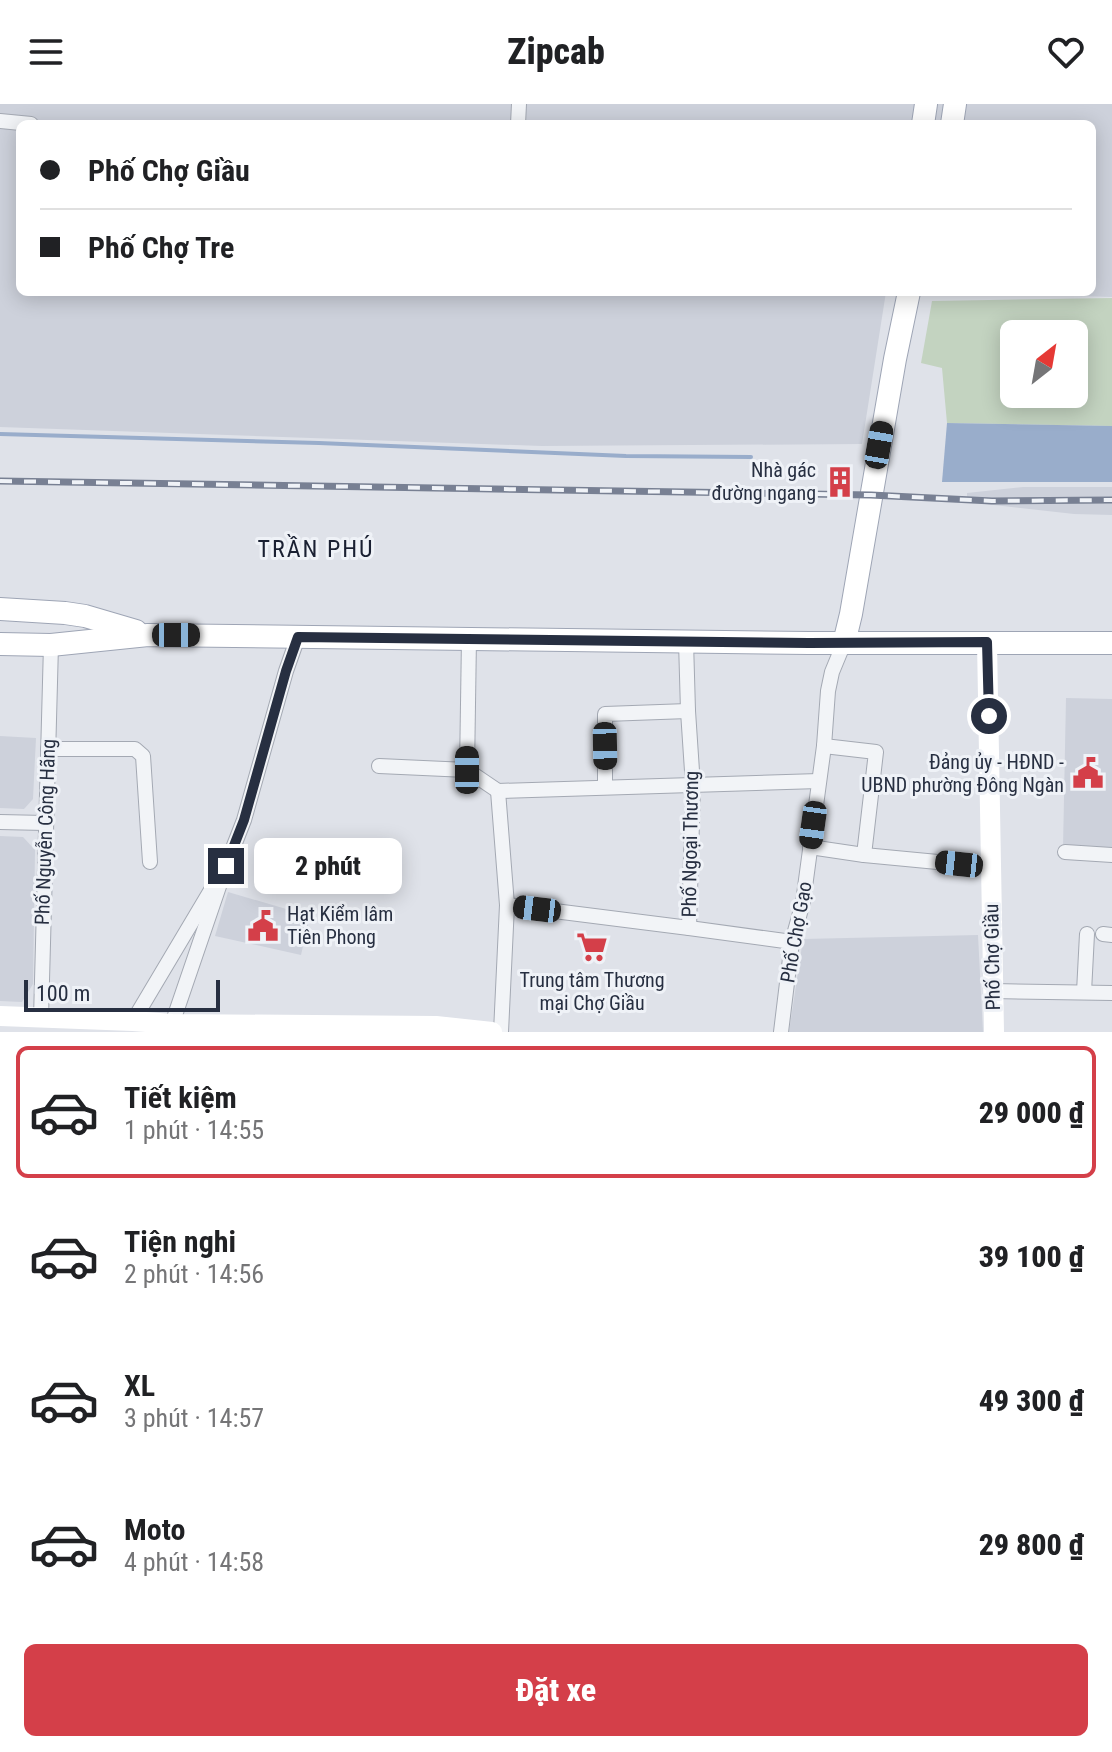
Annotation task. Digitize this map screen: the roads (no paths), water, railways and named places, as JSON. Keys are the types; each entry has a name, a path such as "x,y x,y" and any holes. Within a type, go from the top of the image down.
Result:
{"main road":[{"path":"844,643 908,296"},
{"path":"0,609 85,616 148,635"},
{"path":"51,645 52,612"},
{"path":"82,641 85,616"},
{"path":"0,644 51,645 148,635 1112,643"},
{"name":"Phố Chợ Giầu","path":"987,642 994,1032"},
{"path":"0,1016 133,1021 172,1028 436,1026 492,1032"}],"street":[{"path":"172,1028 244,820 298,637"},
{"path":"467,770 469,638"},
{"name":"Phố Ngoại Thương","path":"507,905 689,928 693,786 686,641"},
{"name":"Phố Chợ Gạo","path":"781,1032 792,942 803,902 831,674 844,643"},
{"name":"Phố Nguyễn Công Hãng","path":"41,1018 51,645"},
{"path":"605,787 605,714 688,711"},
{"path":"824,746 876,752 864,855"},
{"path":"48,749 135,749 143,756 150,862"},
{"path":"379,766 467,770 498,791 819,781"},
{"path":"498,791 507,905 501,1032"},
{"path":"0,822 45,823"},
{"path":"810,847 990,867"},
{"path":"1065,852 1112,855"},
{"path":"133,1021 226,866"},
{"path":"689,928 792,942"},
{"path":"1084,992 1087,934"},
{"path":"993,991 1112,993"}],"water":[{"path":"947,423 1112,426 1112,482 942,482"}],"waterway":[{"path":"0,434 626,456 751,457"}],"railway":[{"path":"0,481 871,495 992,501 1112,500"}],"place":[{"name":"Nhà gác đường ngang","path":"840,482"},
{"name":"Đảng ủy - HĐND - UBND phường Đông Ngàn","path":"1088,773"},
{"name":"Hạt Kiểm lâm Tiên Phong","path":"263,926"},
{"name":"Trung tâm Thương mại Chợ Giầu","path":"592,947"}],"district":[{"name":"TRẦN PHÚ","path":"316,549"}]}
